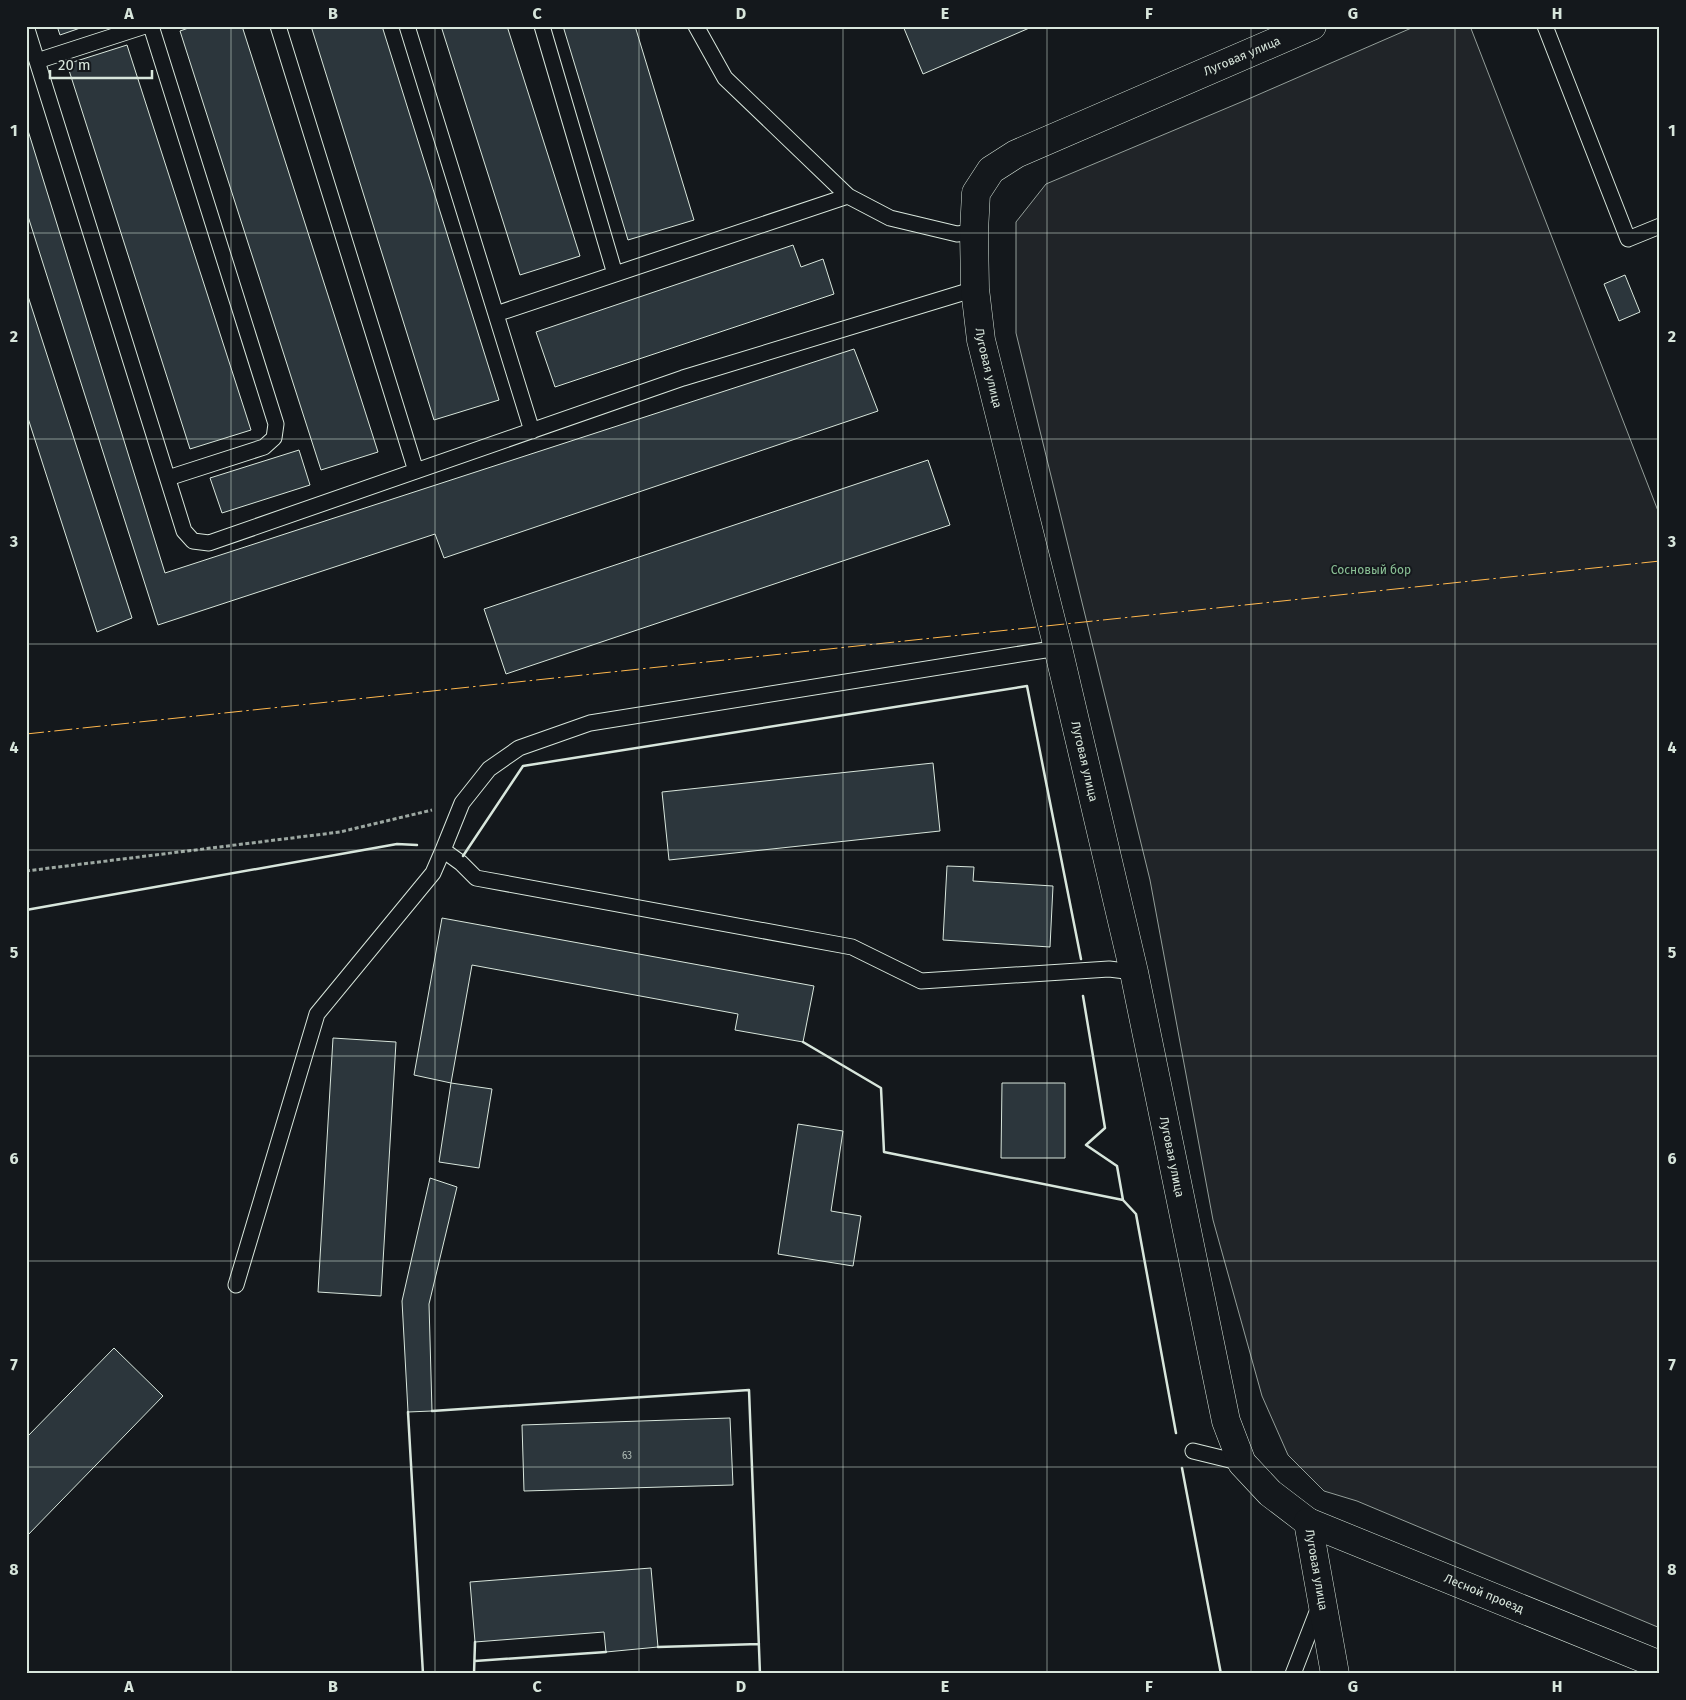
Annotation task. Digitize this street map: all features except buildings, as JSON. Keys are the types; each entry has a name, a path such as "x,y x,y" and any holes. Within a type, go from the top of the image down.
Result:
{"street":[{"name":"Луговая улица","path":"1312,26 1016,154 991,170 976,193 974,232 975,289 981,340 1058,648 1134,972 1226,1421 1242,1463 1270,1493 1308,1522 1335,1674"},
{"name":"Лесной проезд","path":"1308,1522 1660,1665"}],"lane":[{"path":"26,26 184,531 193,541 209,543 683,378 975,289"},
{"path":"37,61 145,26"},
{"path":"151,26 276,424 274,438 264,447 168,478"},
{"path":"278,26 416,471"},
{"path":"407,26 532,431"},
{"path":"542,26 615,274"},
{"path":"696,26 725,78 848,196 890,218 957,234 974,232"},
{"path":"1545,26 1628,239 1660,226"},
{"path":"496,314 848,196"},
{"path":"236,1285 317,1014 433,873 462,803 489,769 519,748 590,723 1058,648"},
{"path":"443,850 461,863 476,878 852,947 921,981 1109,969 1134,972"},
{"path":"1193,1451 1242,1463"},
{"path":"1293,1674 1322,1601"}],"path":[{"path":"26,871 340,832 462,803"}],"green space":[{"name":"Сосновый бор","path":"1416,26 1470,26 1660,516 1660,1628 1357,1501 1324,1491 1288,1455 1262,1396 1213,1220 1150,880 1016,333 1016,222 1046,184"}],"wall":[{"path":"463,856 523,766 1027,686 1081,959"},
{"path":"26,910 397,844 417,845"},
{"path":"803,1042 881,1088 884,1152 1123,1200 1117,1166 1086,1145 1105,1128 1083,996"},
{"path":"1123,1200 1136,1214 1176,1433"},
{"path":"432,1411 749,1390 760,1674"},
{"path":"408,1412 423,1674"},
{"path":"1182,1468 1221,1674"},
{"path":"474,1674 475,1642"},
{"path":"658,1647 759,1644"},
{"path":"475,1661 606,1652"}],"power":[{"path":"26,734 1660,561"}]}
